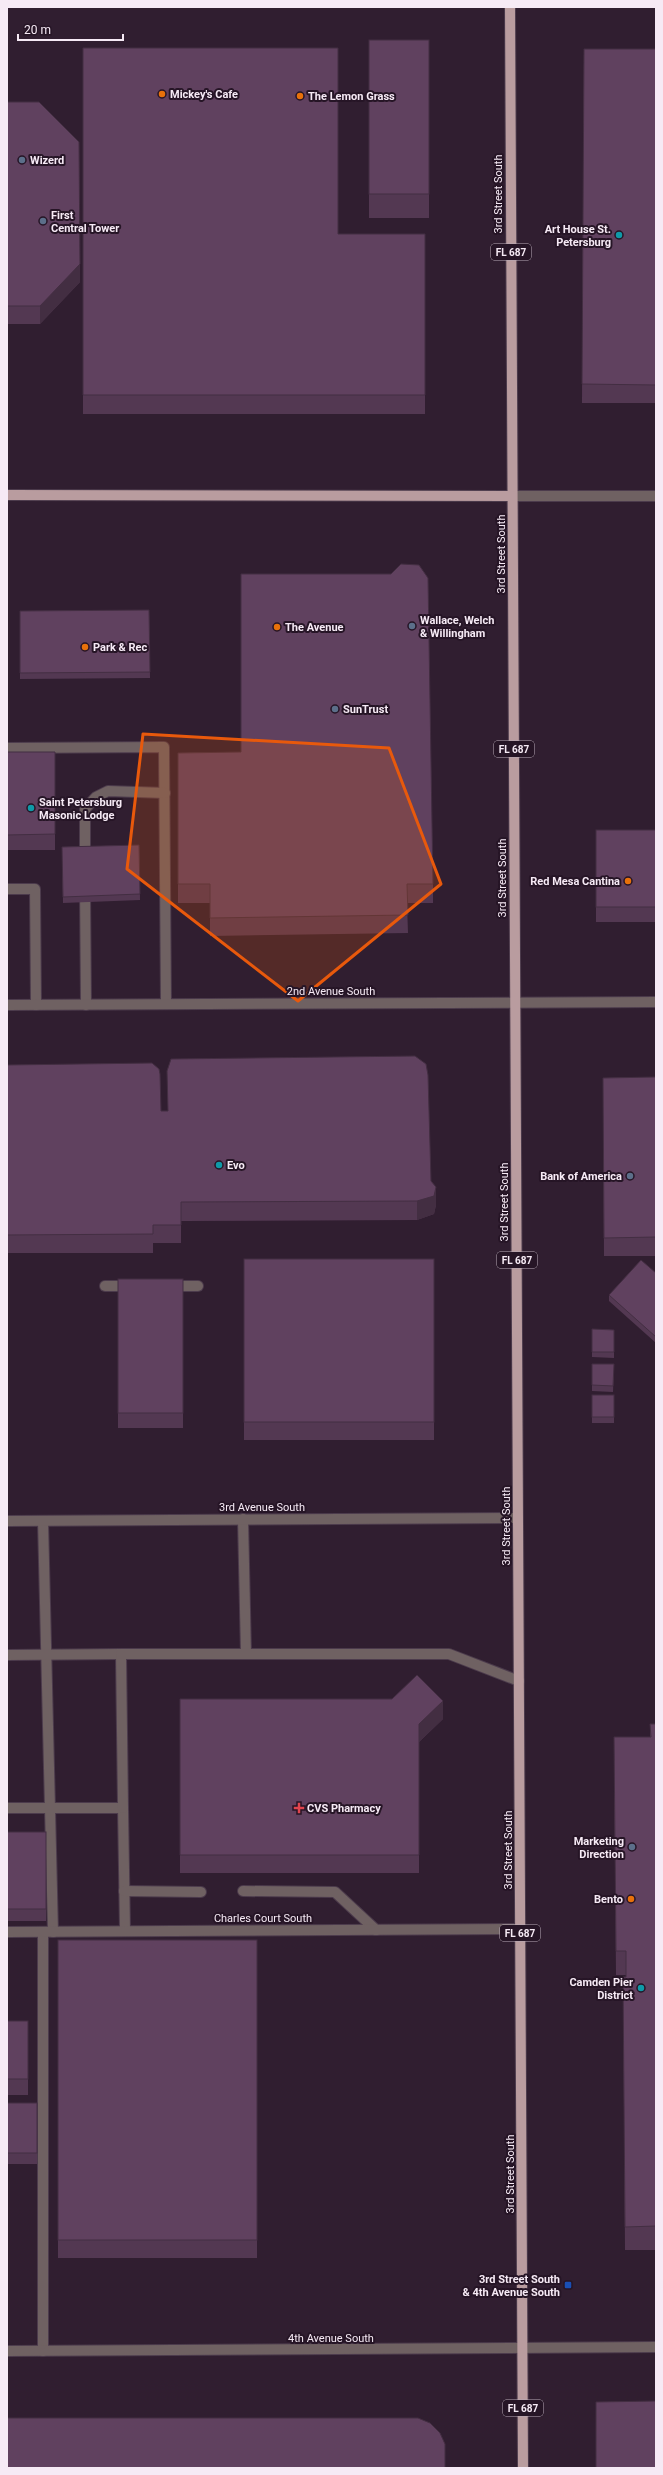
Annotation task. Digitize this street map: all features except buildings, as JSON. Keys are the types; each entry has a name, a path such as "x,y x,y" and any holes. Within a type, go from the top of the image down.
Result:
{"main road":[{"name":"3rd Street South","path":"510,7 523,2468"},
{"path":"7,495 512,496"}],"street":[{"path":"512,496 656,496"},
{"path":"7,748 164,747 166,1004"},
{"path":"86,1005 85,809 96,797 108,791 165,793"},
{"path":"7,889 35,889 36,1005"},
{"name":"2nd Avenue South","path":"7,1005 656,1002"},
{"path":"106,1286 144,1286"},
{"path":"160,1286 198,1286"},
{"name":"3rd Avenue South","path":"7,1521 518,1518"},
{"path":"243,1519 246,1654"},
{"path":"43,1521 51,1808 43,2351"},
{"path":"121,1654 125,1931"},
{"path":"7,1655 449,1654 519,1681"},
{"path":"7,1808 123,1808"},
{"path":"124,1891 201,1892"},
{"path":"243,1891 335,1892 376,1930"},
{"name":"Charles Court South","path":"7,1932 520,1929"},
{"name":"4th Avenue South","path":"7,2351 656,2347"}],"highlighted area":[{"path":"143,734 389,748 441,884 298,1001 127,869"}],"place":[{"name":"Mickey's Cafe","path":"162,94"},
{"name":"The Lemon Grass","path":"300,96"},
{"name":"Wizerd","path":"22,160"},
{"name":"First Central Tower","path":"43,221"},
{"name":"Art House St. Petersburg","path":"619,235"},
{"name":"Wallace, Welch & Willingham","path":"412,626"},
{"name":"The Avenue","path":"277,627"},
{"name":"Park & Rec","path":"85,647"},
{"name":"SunTrust","path":"335,709"},
{"name":"Saint Petersburg Masonic Lodge","path":"31,808"},
{"name":"Red Mesa Cantina","path":"628,881"},
{"name":"Evo","path":"219,1165"},
{"name":"Bank of America","path":"630,1176"},
{"name":"CVS Pharmacy","path":"299,1808"},
{"name":"Marketing Direction","path":"632,1847"},
{"name":"Bento","path":"631,1899"},
{"name":"Camden Pier District","path":"641,1988"},
{"name":"3rd Street South & 4th Avenue South","path":"568,2285"}]}
